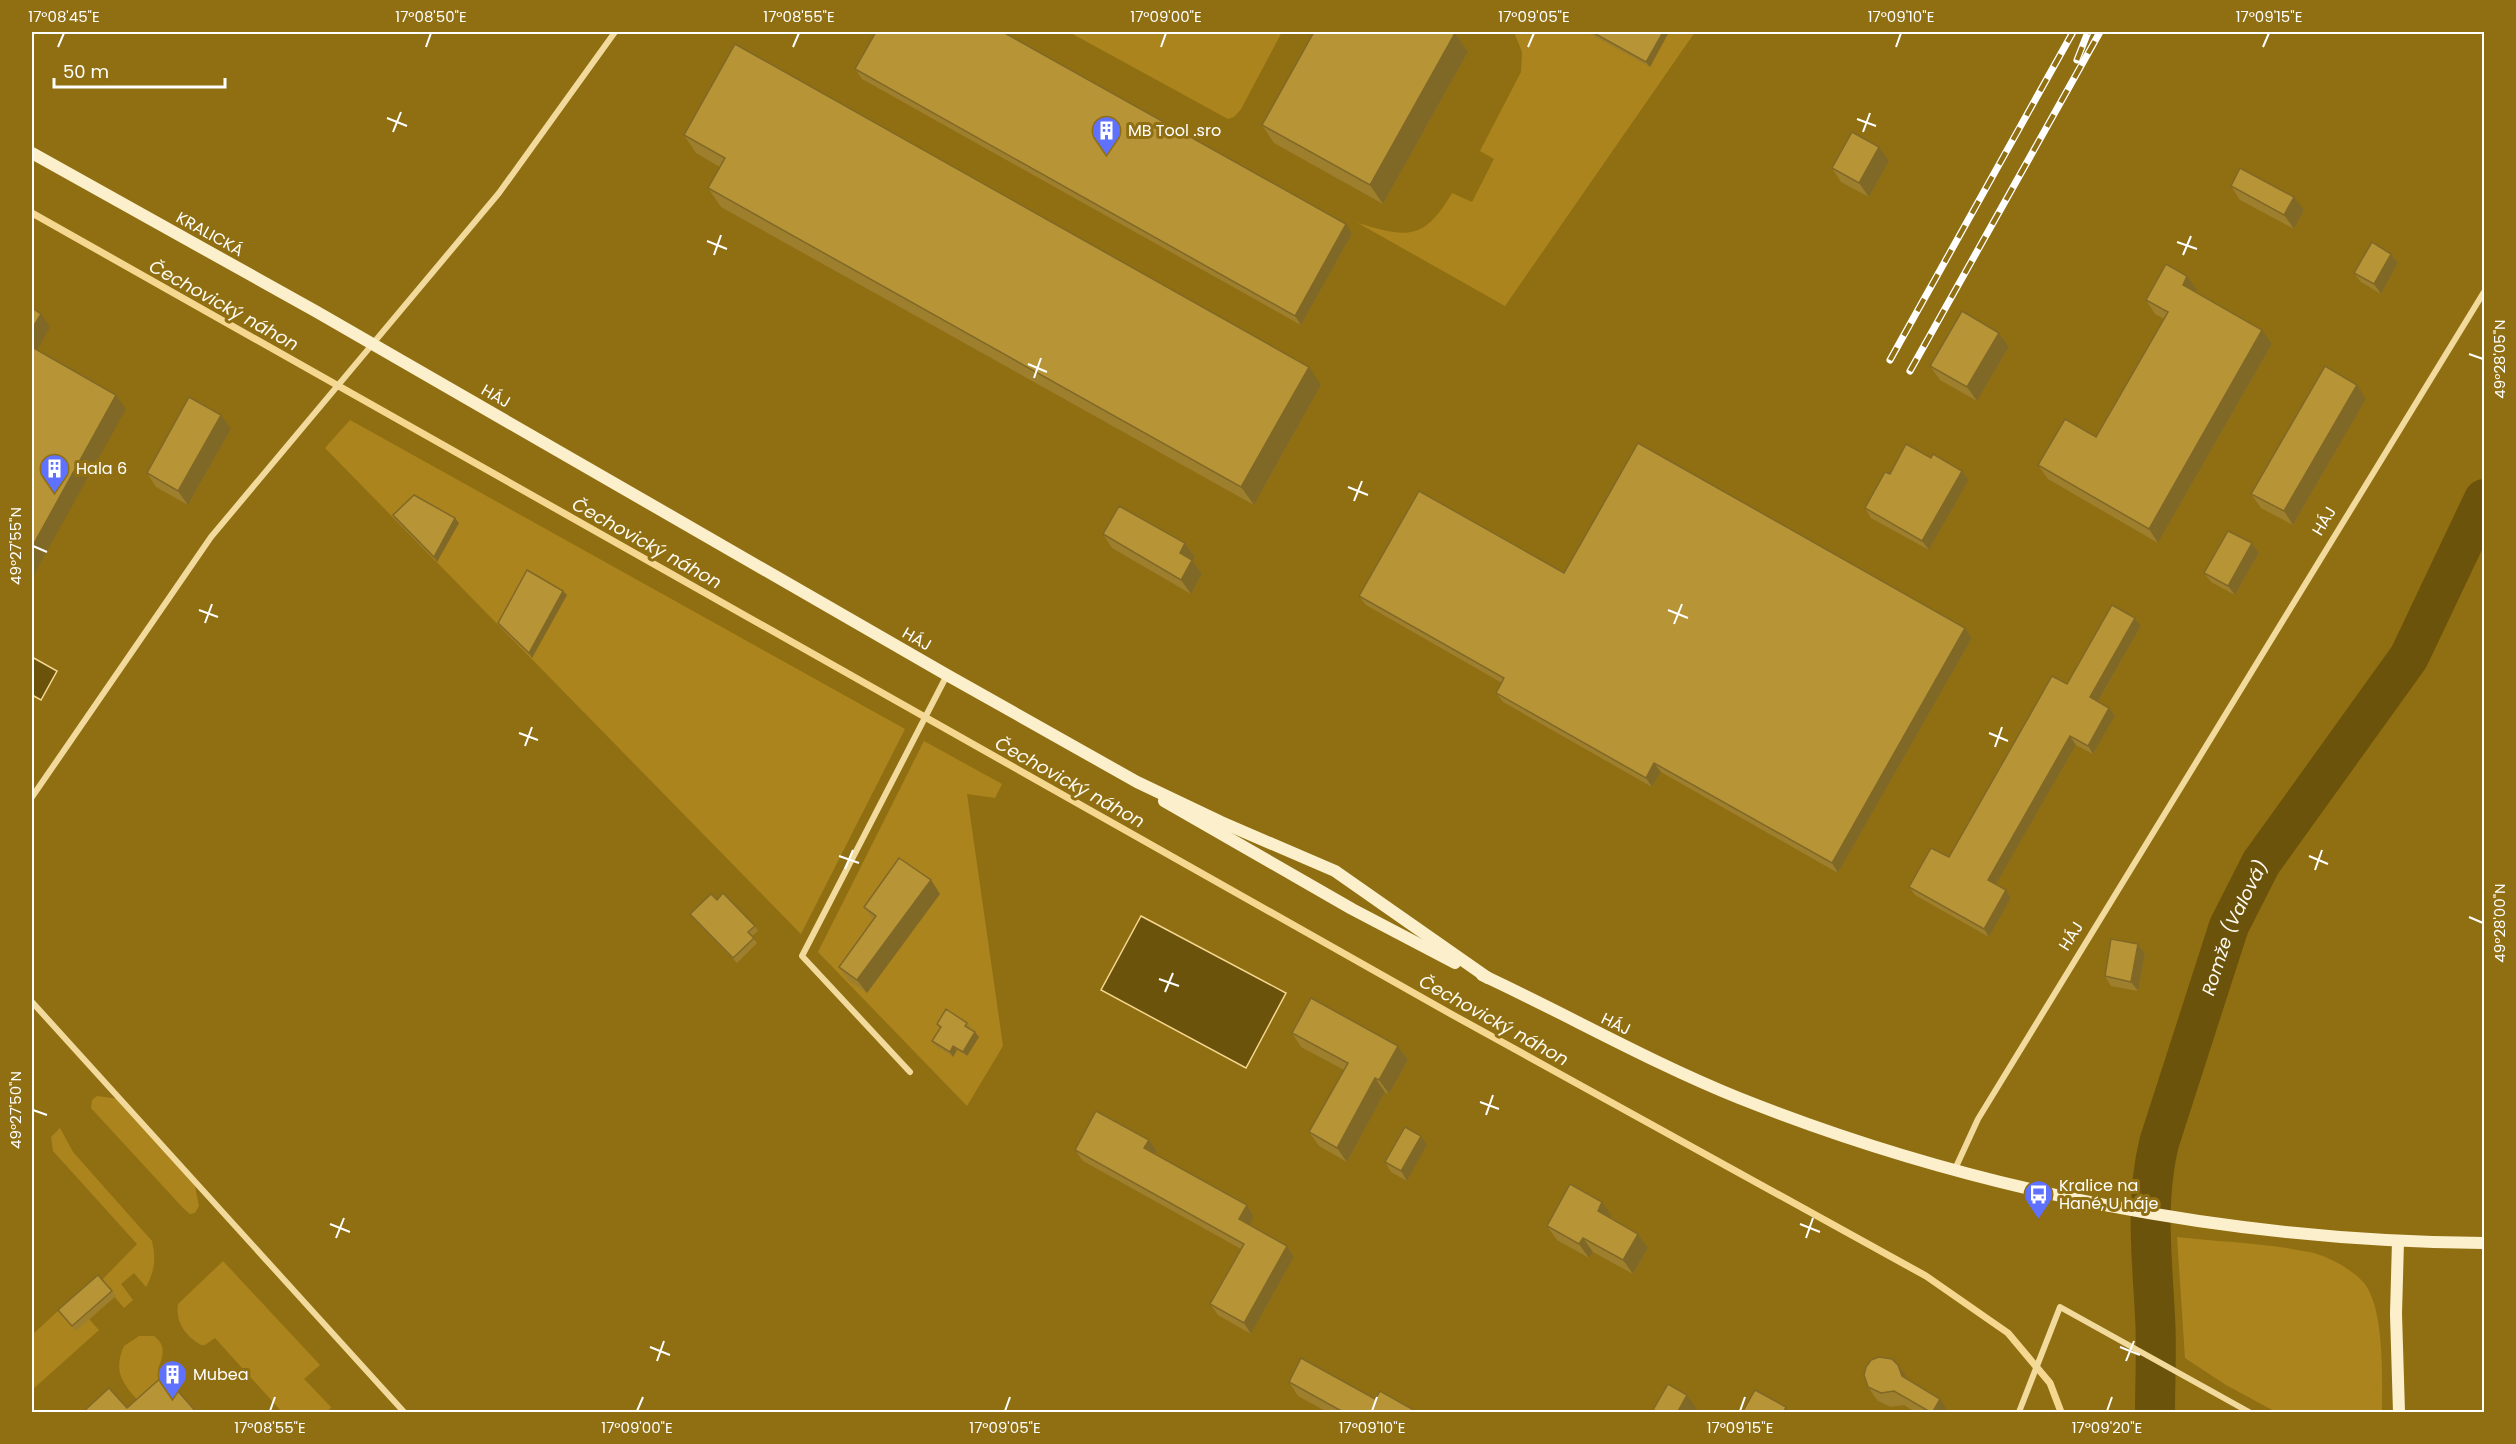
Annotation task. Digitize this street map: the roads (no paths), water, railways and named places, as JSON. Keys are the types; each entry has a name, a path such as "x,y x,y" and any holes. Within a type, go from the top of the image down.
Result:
{"main road":[{"name":"KRALICKÁ","path":"32,153 372,344"},
{"name":"HÁJ","path":"372,344 1137,782 1335,872 1488,978"},
{"name":"HÁJ","path":"1137,782 1167,803 1323,894 1611,1041 1738,1097 1842,1135 1955,1169"},
{"path":"1955,1169 2108,1207 2187,1220 2327,1236 2398,1241 2484,1243"},
{"path":"2398,1241 2396,1314 2399,1413"}],"street":[{"path":"32,797 211,537 499,193 615,32"},
{"name":"HÁJ","path":"1955,1169 1978,1119 2484,292"},
{"path":"910,1072 802,956 947,675"},
{"path":"32,1002 404,1413"},
{"path":"2019,1413 2060,1307 2249,1413"}],"waterway":[{"name":"Čechovický náhon","path":"32,213 1451,1014 1926,1276 2008,1333 2050,1383 2061,1412"},
{"name":"Romže (Valová)","path":"2155,1412 2156,1328 2151,1229 2155,1165 2159,1143 2229,926 2261,863 2409,657 2484,499"}],"railway":[{"path":"1890,360 2073,32"},
{"path":"2077,60 2088,32"},
{"path":"1910,371 2100,32"}],"place":[{"name":"MB Tool .sro","path":"1107,156"},
{"name":"Hala 6","path":"55,494"},
{"name":"Kralice na Hané, U háje","path":"2038,1220"},
{"name":"Mubea","path":"172,1400"}]}
